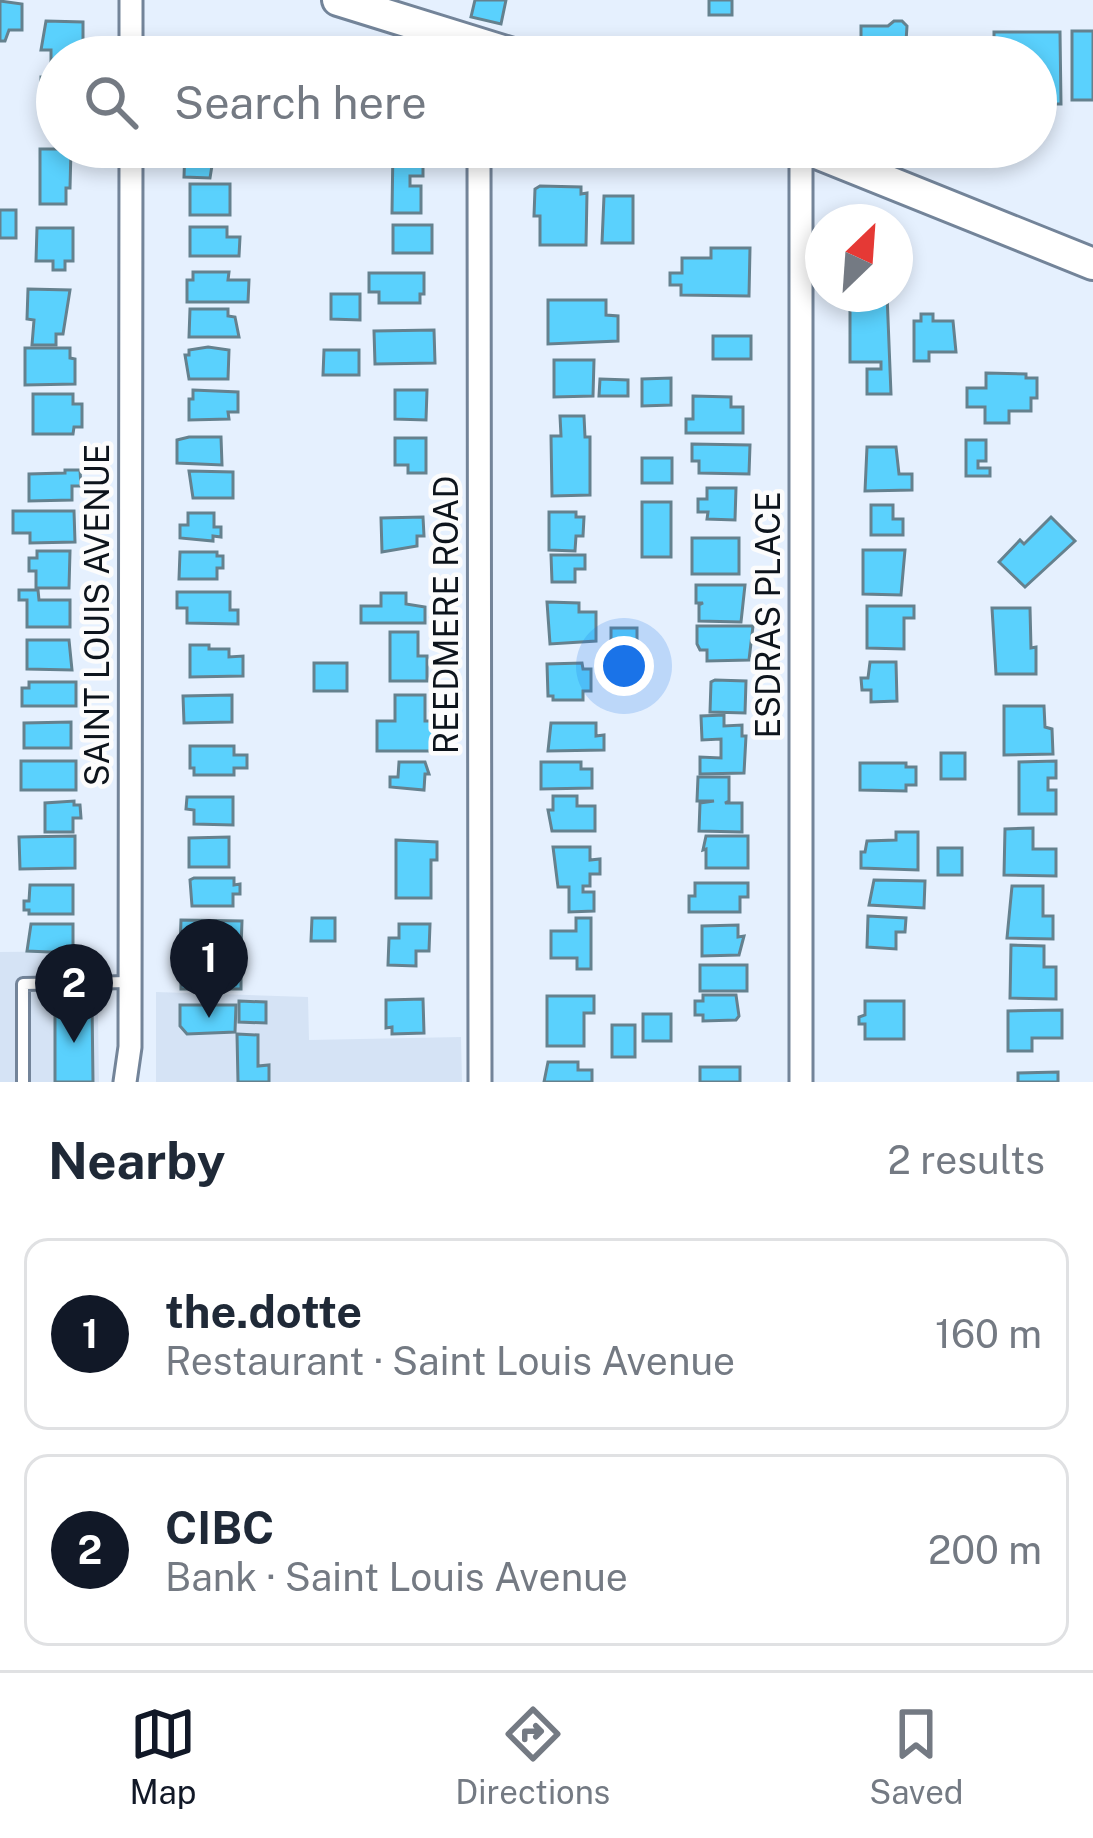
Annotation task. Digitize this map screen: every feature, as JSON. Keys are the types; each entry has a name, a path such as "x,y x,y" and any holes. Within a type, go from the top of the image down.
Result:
{"main road":[{"path":"338,0 439,36"},
{"path":"853,168 1093,264"}],"street":[{"path":"131,0 131,36"},
{"name":"SAINT LOUIS AVENUE","path":"124,1082 130,1047 131,168"},
{"name":"REEDMERE ROAD","path":"478,168 480,1082"},
{"name":"ESDRAS PLACE","path":"801,168 801,1082"}],"lane":[{"path":"23,1082 22,984 130,982"}],"shaded area":[{"path":"97,951 99,1082 0,1082 0,952"},
{"path":"156,992 308,997 309,1040 461,1037 462,1082 156,1082"}],"building":[{"path":"475,0 506,0 501,24 471,17"},
{"path":"709,0 732,0 732,15 709,15"},
{"path":"0,1 22,4 22,30 9,30 5,41 0,41"},
{"path":"46,21 83,22 83,36 43,36"},
{"path":"902,21 906,36 861,36 861,26"},
{"path":"1072,31 1093,31 1093,100 1072,100"},
{"path":"994,32 1060,32 1061,104 1057,104 1057,36 994,36"},
{"path":"40,168 71,168 66,204 40,204"},
{"path":"184,168 212,168 210,178 184,177"},
{"path":"393,168 423,168 423,176 410,176 410,186 421,186 421,213 392,213"},
{"path":"190,184 230,184 230,215 190,215"},
{"path":"581,187 581,194 587,193 586,245 540,245 540,216 534,216 535,189"},
{"path":"604,196 633,196 633,243 602,243"},
{"path":"0,210 16,210 16,238 0,238"},
{"path":"393,225 432,225 432,253 393,253"},
{"path":"190,227 227,227 227,237 240,237 239,256 190,256"},
{"path":"37,228 73,228 73,261 65,261 65,270 53,270 53,261 36,261"},
{"path":"711,248 750,248 749,296 681,295 681,285 670,285 670,273 682,273 682,258 711,258"},
{"path":"193,272 229,272 228,280 249,280 248,302 187,302 187,280 193,280"},
{"path":"369,273 424,273 420,303 379,303 379,292 369,292"},
{"path":"28,289 70,290 63,334 56,334 56,345 32,345 34,320 27,319"},
{"path":"331,294 360,294 360,320 331,319"},
{"path":"548,300 606,300 606,315 618,316 618,341 548,344"},
{"path":"190,309 228,309 239,337 189,337"},
{"path":"850,312 888,312 891,394 867,394 867,369 881,369 881,362 850,362"},
{"path":"921,314 933,314 933,321 953,321 956,352 929,352 929,361 914,361 914,321 921,321"},
{"path":"434,330 435,363 375,364 374,331"},
{"path":"713,336 751,336 751,359 713,359"},
{"path":"208,347 229,350 228,379 189,379 185,355"},
{"path":"25,348 70,348 75,384 25,385"},
{"path":"324,350 359,350 359,375 323,375"},
{"path":"554,360 594,360 593,396 554,397"},
{"path":"986,373 1037,378 1031,411 1009,411 1009,423 985,423 985,407 967,407 967,388 986,388"},
{"path":"671,378 671,405 642,406 642,379"},
{"path":"600,379 628,380 628,396 599,396"},
{"path":"193,390 238,392 238,412 228,412 229,419 189,420"},
{"path":"395,390 427,390 426,420 395,419"},
{"path":"33,394 73,394 73,404 82,404 82,427 74,427 73,434 33,434"},
{"path":"693,396 731,397 731,407 743,407 743,433 686,433 686,419 693,419"},
{"path":"560,416 584,416 585,437 590,437 590,495 552,496 551,436 561,436"},
{"path":"221,437 222,465 177,463 177,440"},
{"path":"395,438 426,438 426,473 408,473 408,465 395,465"},
{"path":"966,440 986,440 986,461 978,461 978,468 990,468 990,476 966,476"},
{"path":"692,444 750,445 749,474 699,473 699,461 692,461"},
{"path":"867,447 896,447 899,474 912,474 912,490 865,491"},
{"path":"642,458 672,458 672,483 642,483"},
{"path":"80,470 81,486 72,486 72,500 29,501 29,474"},
{"path":"189,471 233,472 233,498 193,498"},
{"path":"707,488 736,488 735,520 707,519 708,512 698,512 698,499 707,499"},
{"path":"642,502 671,502 671,557 642,557"},
{"path":"871,505 893,505 893,519 903,519 903,535 871,535"},
{"path":"13,511 74,511 75,542 30,543 30,533 13,533"},
{"path":"549,512 576,512 576,517 584,517 583,536 576,536 575,551 549,550"},
{"path":"188,513 214,513 214,527 221,527 221,537 213,536 213,541 180,538 180,525 188,525"},
{"path":"423,517 424,536 417,536 417,546 382,552 381,518"},
{"path":"1051,517 1075,541 1025,587 999,562"},
{"path":"692,538 739,538 739,574 692,574"},
{"path":"863,550 905,550 901,595 863,594"},
{"path":"37,551 70,551 69,588 36,588 36,571 29,571 29,558 37,558"},
{"path":"180,552 217,552 223,556 223,568 217,568 217,579 179,579"},
{"path":"551,555 585,555 585,569 575,569 575,582 552,582"},
{"path":"696,585 745,585 741,622 699,621 703,603 696,603"},
{"path":"19,590 38,590 39,600 70,600 70,627 27,627 27,600 19,600"},
{"path":"177,592 230,592 230,610 238,610 238,624 187,623 187,608 177,608"},
{"path":"381,593 406,593 406,604 425,607 425,623 361,623 361,606 381,606"},
{"path":"547,602 579,603 579,612 596,612 596,641 550,644"},
{"path":"867,606 914,606 914,618 904,618 904,649 867,648"},
{"path":"992,608 1030,608 1036,674 996,674"},
{"path":"697,626 753,626 749,660 707,661 707,650 700,650 697,644"},
{"path":"611,628 637,628 637,650 611,650"},
{"path":"390,632 418,632 418,656 427,656 427,681 390,681"},
{"path":"27,640 69,640 72,670 27,669"},
{"path":"190,645 229,649 229,657 243,656 243,676 190,677"},
{"path":"870,662 896,662 897,701 871,702 871,690 862,690 861,678 868,678"},
{"path":"314,663 347,663 347,691 314,691"},
{"path":"582,663 583,669 591,669 591,691 583,691 583,700 548,696 547,664"},
{"path":"746,681 745,713 710,712 711,682"},
{"path":"29,682 76,682 76,706 22,706 22,688 29,688"},
{"path":"232,695 232,722 184,723 183,696"},
{"path":"395,695 425,695 425,721 435,721 435,751 377,751 377,721 395,721"},
{"path":"1004,706 1044,706 1045,727 1052,729 1053,754 1004,755"},
{"path":"724,715 724,726 742,725 742,736 746,736 744,773 700,774 700,757 721,758 721,739 702,740 701,716"},
{"path":"71,722 71,748 24,748 24,723"},
{"path":"551,723 596,723 596,736 604,735 604,750 548,751"},
{"path":"190,746 234,746 234,755 247,755 247,768 234,768 234,775 194,775"},
{"path":"941,753 965,753 965,779 941,779"},
{"path":"21,761 76,761 76,790 21,790"},
{"path":"1056,761 1056,778 1048,778 1048,790 1056,790 1056,814 1019,814 1019,762"},
{"path":"399,762 425,762 429,774 425,774 424,790 390,787 390,777 398,777"},
{"path":"541,762 581,762 581,769 592,769 592,788 541,789"},
{"path":"860,763 906,763 906,767 916,767 916,785 906,785 906,791 860,790"},
{"path":"698,777 729,777 729,801 725,803 742,803 742,832 699,831 700,803 714,801 697,801"},
{"path":"553,796 577,796 577,806 595,806 595,831 552,831 548,810 553,810"},
{"path":"187,797 233,797 233,825 194,824 194,810 186,809"},
{"path":"74,801 80,805 81,818 73,818 73,832 45,832 45,803"},
{"path":"1033,828 1033,849 1056,849 1056,876 1004,875 1005,829"},
{"path":"896,832 918,832 918,870 861,868 867,841 896,840"},
{"path":"75,836 75,868 20,869 19,837"},
{"path":"706,836 748,836 748,868 706,868"},
{"path":"229,837 229,867 189,867 189,838"},
{"path":"396,840 437,842 437,860 431,860 431,898 396,898"},
{"path":"553,847 590,847 590,860 600,859 600,874 590,874 590,886 583,886 583,892 594,892 594,911 569,912 569,887 558,887"},
{"path":"938,848 962,848 962,875 938,875"},
{"path":"234,878 240,894 233,894 233,906 192,906 190,880"},
{"path":"874,880 925,881 924,908 869,905"},
{"path":"695,883 748,883 748,897 740,897 740,912 689,912"},
{"path":"30,885 73,885 73,914 29,914 24,901 29,901"},
{"path":"1012,886 1043,886 1043,916 1053,916 1053,939 1007,938"},
{"path":"868,916 906,918 905,932 896,932 896,949 867,947"},
{"path":"312,918 335,918 335,941 311,941"},
{"path":"576,918 591,918 591,969 577,969 577,958 551,958 551,931 576,931"},
{"path":"181,920 242,921 241,949 180,948"},
{"path":"31,924 73,924 73,953 27,951"},
{"path":"399,924 430,924 429,951 416,951 416,966 388,965 389,938 399,938"},
{"path":"738,925 738,937 744,936 739,955 702,956 702,926"},
{"path":"1011,945 1044,946 1044,967 1056,967 1056,999 1010,998"},
{"path":"181,958 241,958 241,989 181,989"},
{"path":"700,965 747,965 747,991 700,991"},
{"path":"703,995 736,995 739,1016 703,1021 703,1015 695,1015 695,1001 703,1001"},
{"path":"547,996 594,996 594,1013 584,1013 584,1046 547,1046"},
{"path":"423,999 424,1033 392,1034 392,1027 386,1028 386,1000"},
{"path":"239,1001 266,1002 266,1023 239,1022"},
{"path":"865,1001 904,1001 904,1039 865,1039 865,1024 859,1024 859,1017 865,1015"},
{"path":"55,1002 92,1003 93,1082 55,1082"},
{"path":"180,1005 236,1005 235,1032 187,1034 180,1026"},
{"path":"1062,1010 1062,1038 1032,1038 1032,1051 1008,1051 1008,1011"},
{"path":"643,1014 671,1014 671,1041 643,1041"},
{"path":"612,1025 635,1025 635,1057 612,1057"},
{"path":"237,1034 258,1035 258,1066 269,1065 269,1082 238,1082"},
{"path":"548,1062 578,1062 578,1070 592,1070 592,1082 544,1082"},
{"path":"700,1067 740,1067 740,1082 700,1082"},
{"path":"1058,1072 1058,1082 1018,1082 1018,1073"}],"place":[{"name":"the.dotte","path":"209,1018"},
{"name":"CIBC","path":"74,1043"}]}
